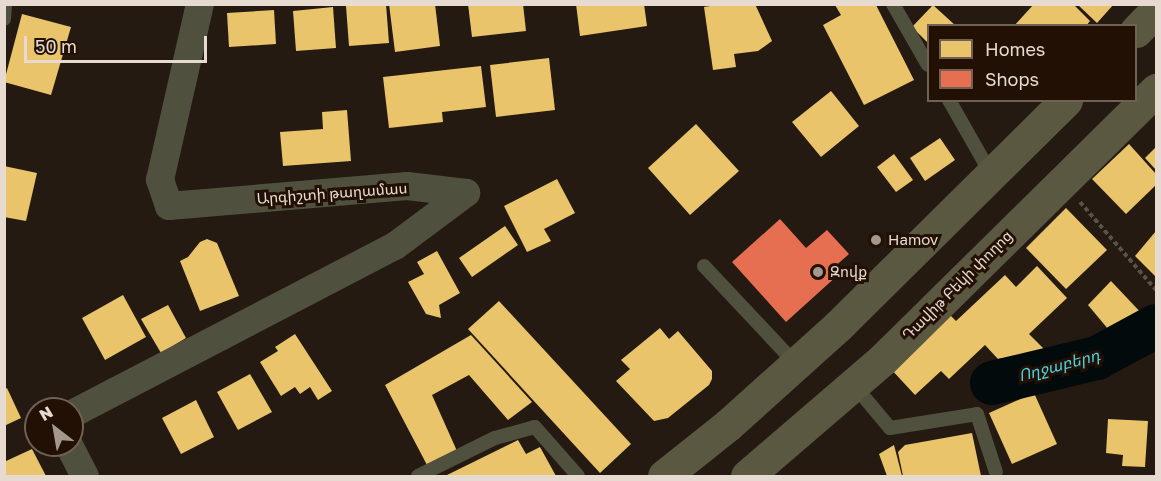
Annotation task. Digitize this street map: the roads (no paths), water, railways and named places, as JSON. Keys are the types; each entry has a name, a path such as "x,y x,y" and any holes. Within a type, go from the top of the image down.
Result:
{"main road":[{"path":"1137,30 1156,10"},
{"name":"Դավիթ Բեկի փողոց","path":"751,475 855,385 1156,90"},
{"path":"664,477 729,425 796,364 1064,102"}],"street":[{"name":"Արգիշտի թաղամաս","path":"84,408 395,246 466,194 407,186 169,206 160,180 200,4"},
{"path":"75,457 85,477"}],"lane":[{"path":"4,19 5,4"},
{"path":"893,4 927,63"},
{"path":"950,102 992,174"},
{"path":"704,266 796,364"},
{"path":"855,385 890,428 977,414 996,472"},
{"path":"418,477 495,438 535,427 578,477"}],"waterway":[{"name":"Ողջաբերդ","path":"992,383 1097,358 1156,326"}],"place":[{"name":"Hamov","path":"876,240"},
{"name":"Զովք","path":"818,272"}]}
